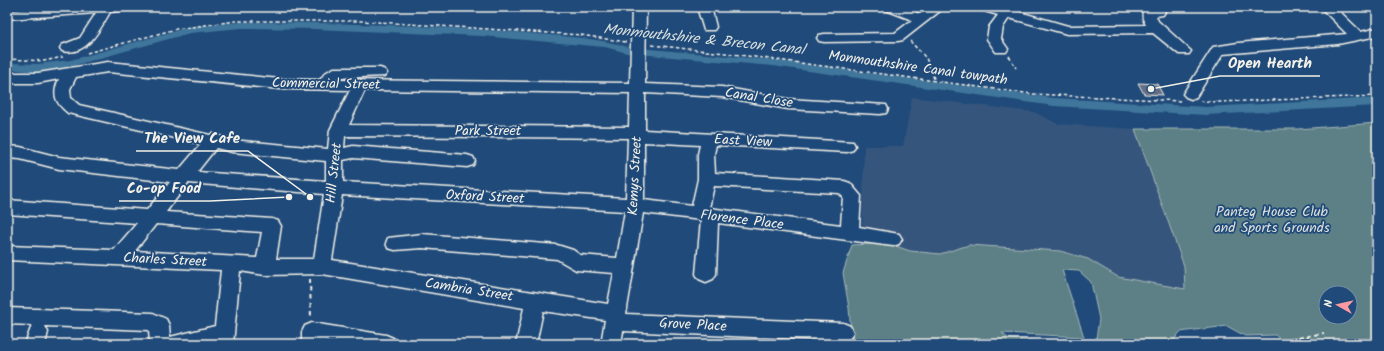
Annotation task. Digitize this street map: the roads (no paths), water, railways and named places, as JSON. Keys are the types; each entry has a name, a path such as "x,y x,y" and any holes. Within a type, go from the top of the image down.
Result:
{"street":[{"path":"7,15 122,7"},
{"name":"Kemys Street","path":"611,344 635,205 638,135 637,88 640,7"},
{"path":"704,7 709,28"},
{"path":"891,7 922,19"},
{"path":"824,38 849,38 872,42 898,37 938,7"},
{"path":"986,7 1067,30 1157,29"},
{"path":"1327,7 1358,37"},
{"path":"66,52 85,41 106,8"},
{"path":"993,42 996,27 1006,12"},
{"path":"1158,12 1148,14 1157,29 1184,51"},
{"path":"1190,99 1218,50 1240,46 1312,43 1358,37 1377,32"},
{"name":"Commercial Street","path":"10,82 94,69 122,68 280,84 324,86 360,85 637,88"},
{"path":"70,73 62,91 62,99 66,104 74,109 252,149 335,156 360,146 383,154 450,154 466,161"},
{"path":"324,86 330,76 334,74 380,73"},
{"name":"Hill Street","path":"318,266 334,188 335,156 338,130 360,85"},
{"name":"Canal Close","path":"637,88 722,92 788,104 880,109"},
{"name":"Park Street","path":"338,130 638,135"},
{"name":"East View","path":"638,135 709,140 847,146"},
{"path":"120,258 213,140"},
{"path":"383,154 392,140"},
{"path":"706,274 706,154 709,140"},
{"name":"Oxford Street","path":"7,152 20,153 59,163 184,176 334,188 635,205"},
{"path":"706,179 844,187 852,196 849,234"},
{"name":"Florence Place","path":"635,205 893,239"},
{"path":"7,207 272,226 265,266"},
{"path":"395,242 422,241 557,252 566,255 576,262 625,266"},
{"name":"Charles Street","path":"7,253 265,266 318,266"},
{"path":"176,344 224,338 231,264"},
{"name":"Cambria Street","path":"318,266 536,300 616,317"},
{"path":"526,344 536,300"},
{"path":"7,316 153,322 159,325 160,344"},
{"name":"Grove Place","path":"616,317 843,332"},
{"path":"312,338 386,344"}],"waterway":[{"name":"Monmouthshire & Brecon Canal","path":"7,66 38,68 72,63 189,30 241,25 314,26 481,33 579,41 606,44 627,50 773,63 1054,102 1206,111 1377,102"}],"place":[{"name":"Open Hearth","path":"1151,89"},
{"name":"Co-op Food","path":"289,197"},
{"name":"The View Cafe","path":"310,197"}],"park label":[{"name":"Panteg House Club and Sports Grounds","path":"1272,220"}]}
